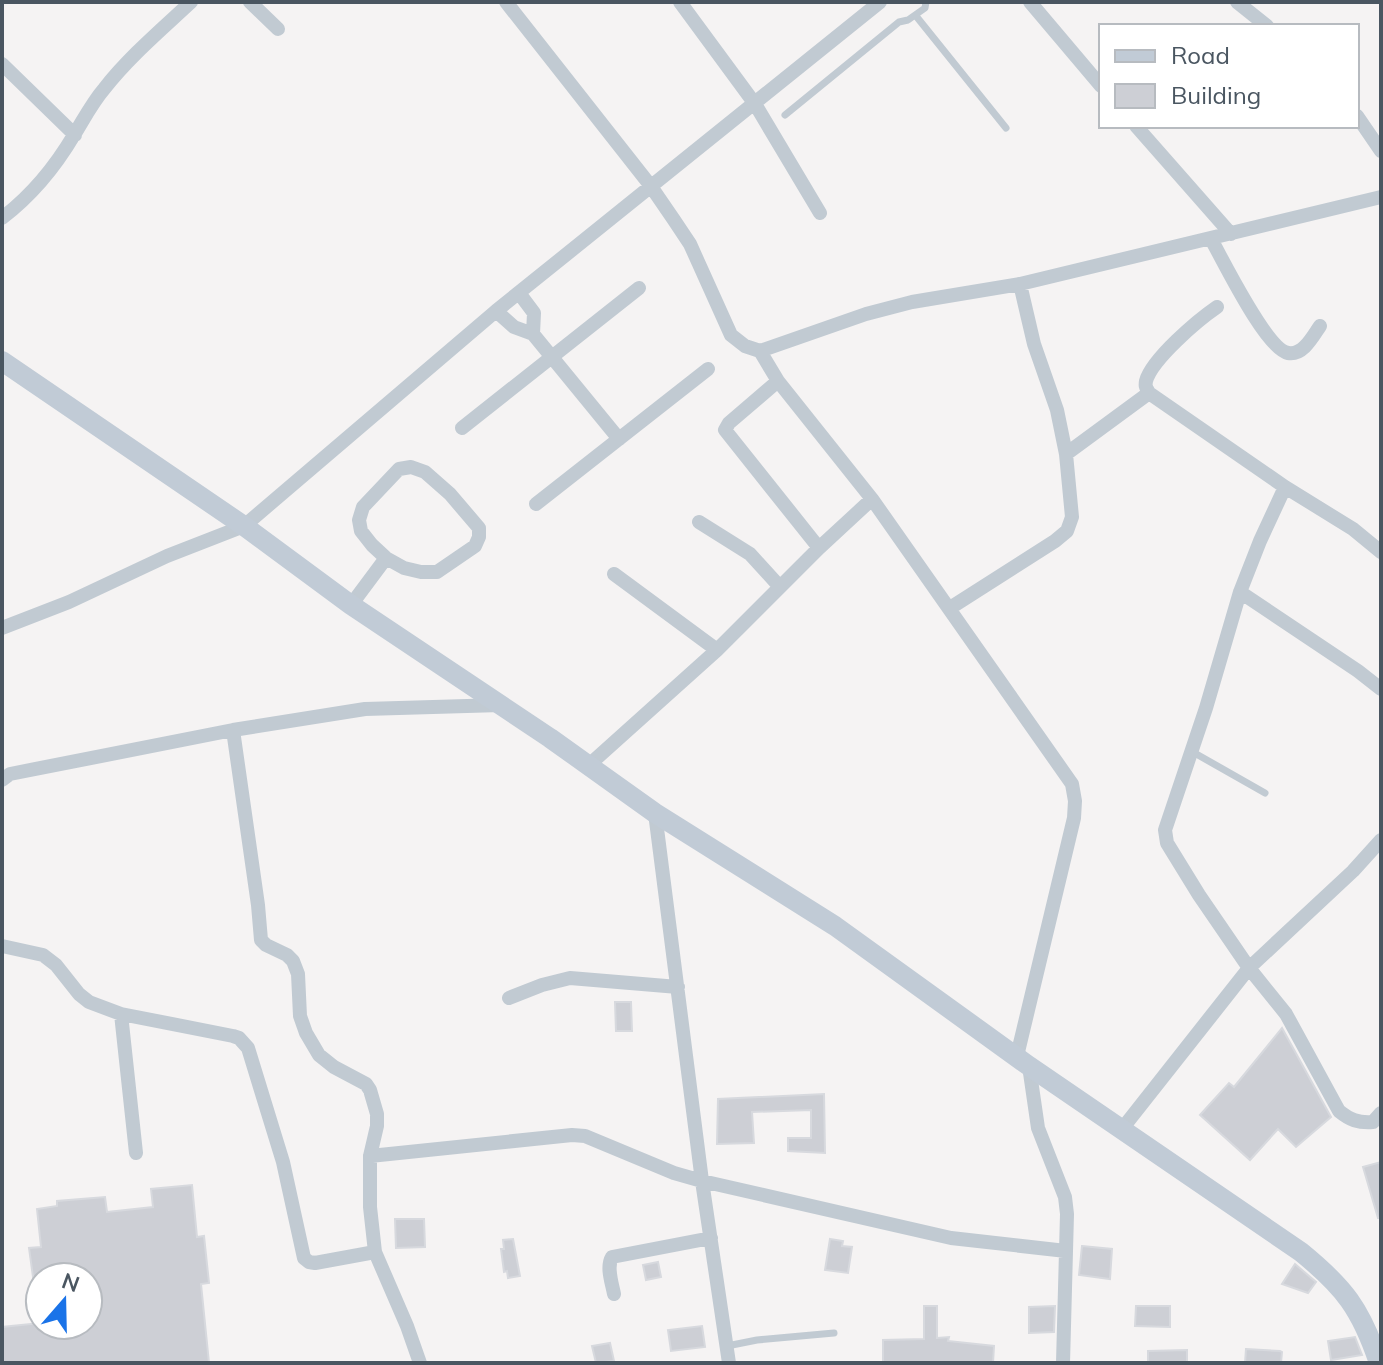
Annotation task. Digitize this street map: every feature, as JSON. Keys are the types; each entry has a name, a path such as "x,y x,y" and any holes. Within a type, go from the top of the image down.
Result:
{"main road":[{"path":"2,361 655,813 835,926 1023,1061 1301,1252 1346,1293 1370,1336 1379,1363"}],"street":[{"path":"2,218 32,193 119,70 191,2"},
{"path":"250,2 278,29"},
{"path":"506,2 650,185 690,244 731,335 745,346 760,351 866,314 912,302 1020,284 1380,196"},
{"path":"680,2 755,104 820,213"},
{"path":"2,628 244,526 496,311 880,2"},
{"path":"1030,2 1099,84"},
{"path":"1237,2 1264,24"},
{"path":"2,64 75,135"},
{"path":"1359,119 1381,151"},
{"path":"1138,128 1231,234"},
{"path":"1211,239 1261,327 1282,350 1289,354 1299,352 1320,326"},
{"path":"950,608 1055,541 1067,531 1072,517 1066,454 1057,410 1034,344 1020,284"},
{"path":"462,428 639,288"},
{"path":"519,293 534,313 533,334"},
{"path":"1217,307 1193,323 1168,350 1146,380 1149,393 1285,487 1353,529 1381,552"},
{"path":"496,311 514,327 533,334 619,439"},
{"path":"760,351 778,381 872,499 1072,784 1074,818 1023,1061 1038,1128 1065,1197 1063,1363"},
{"path":"536,504 708,369"},
{"path":"778,381 729,423 725,430 819,548"},
{"path":"1066,454 1149,393"},
{"path":"411,467 425,472 450,494 479,528 475,546 437,572 412,570 386,558 361,531 359,520 363,507 399,469 411,467"},
{"path":"1285,487 1240,592 1165,830 1167,843 1199,895 1249,968 1286,1014 1339,1111 1360,1123 1373,1122 1381,1113"},
{"path":"589,765 717,650 872,499"},
{"path":"699,522 750,554 780,587"},
{"path":"351,605 386,558"},
{"path":"614,574 717,650"},
{"path":"1240,592 1381,689"},
{"path":"2,780 10,774 233,730 365,709 501,705"},
{"path":"233,730 261,940 293,961 298,974 300,1016 319,1055 366,1084 370,1090 377,1114 370,1156 370,1207 375,1252 420,1363"},
{"path":"655,813 702,1181 729,1363"},
{"path":"1122,1129 1249,968 1353,871 1381,840"},
{"path":"2,946 43,955 56,965 83,998 121,1014 233,1036 244,1042 283,1162 304,1258 315,1263 375,1252"},
{"path":"509,998 570,978 678,987"},
{"path":"121,1014 136,1153"},
{"path":"370,1156 580,1135 702,1181 951,1238 1066,1251"},
{"path":"614,1294 609,1266 612,1257 711,1238"}],"lane":[{"path":"785,115 899,22 916,16 925,8 926,2"},
{"path":"916,16 1006,128"},
{"path":"1191,751 1265,793"},
{"path":"727,1346 834,1333"}],"building":[{"path":"615,1002 631,1002 632,1031 616,1031"},
{"path":"1282,1028 1331,1117 1296,1147 1278,1129 1250,1160 1200,1115 1229,1083 1234,1087"},
{"path":"824,1094 825,1153 788,1151 788,1138 811,1138 811,1110 752,1112 754,1143 717,1144 718,1099"},
{"path":"1381,1162 1381,1218 1378,1218 1363,1167"},
{"path":"192,1185 197,1237 204,1236 209,1283 201,1284 209,1363 2,1363 2,1327 24,1325 24,1341 104,1341 104,1261 31,1261 29,1248 41,1247 37,1209 57,1206 57,1201 105,1197 107,1212 153,1207 151,1189"},
{"path":"395,1219 424,1219 425,1247 396,1248"},
{"path":"513,1239 520,1276 508,1278 507,1271 504,1272 501,1249 504,1249 503,1240"},
{"path":"830,1239 843,1241 842,1246 852,1247 848,1273 825,1270"},
{"path":"1082,1246 1112,1249 1110,1279 1079,1275"},
{"path":"658,1262 661,1277 646,1280 643,1265"},
{"path":"1295,1264 1316,1282 1308,1293 1282,1284"},
{"path":"924,1306 937,1306 937,1338 949,1337 948,1341 994,1346 993,1363 883,1363 883,1340 924,1339"},
{"path":"1055,1306 1054,1332 1029,1333 1029,1307"},
{"path":"1136,1306 1170,1306 1170,1327 1135,1326"},
{"path":"702,1326 705,1347 671,1351 668,1330"},
{"path":"1355,1337 1362,1355 1331,1360 1328,1341"},
{"path":"610,1343 614,1361 596,1363 592,1346"},
{"path":"1246,1349 1280,1351 1281,1363 1245,1363"},
{"path":"1187,1350 1187,1363 1148,1363 1148,1351"}]}
